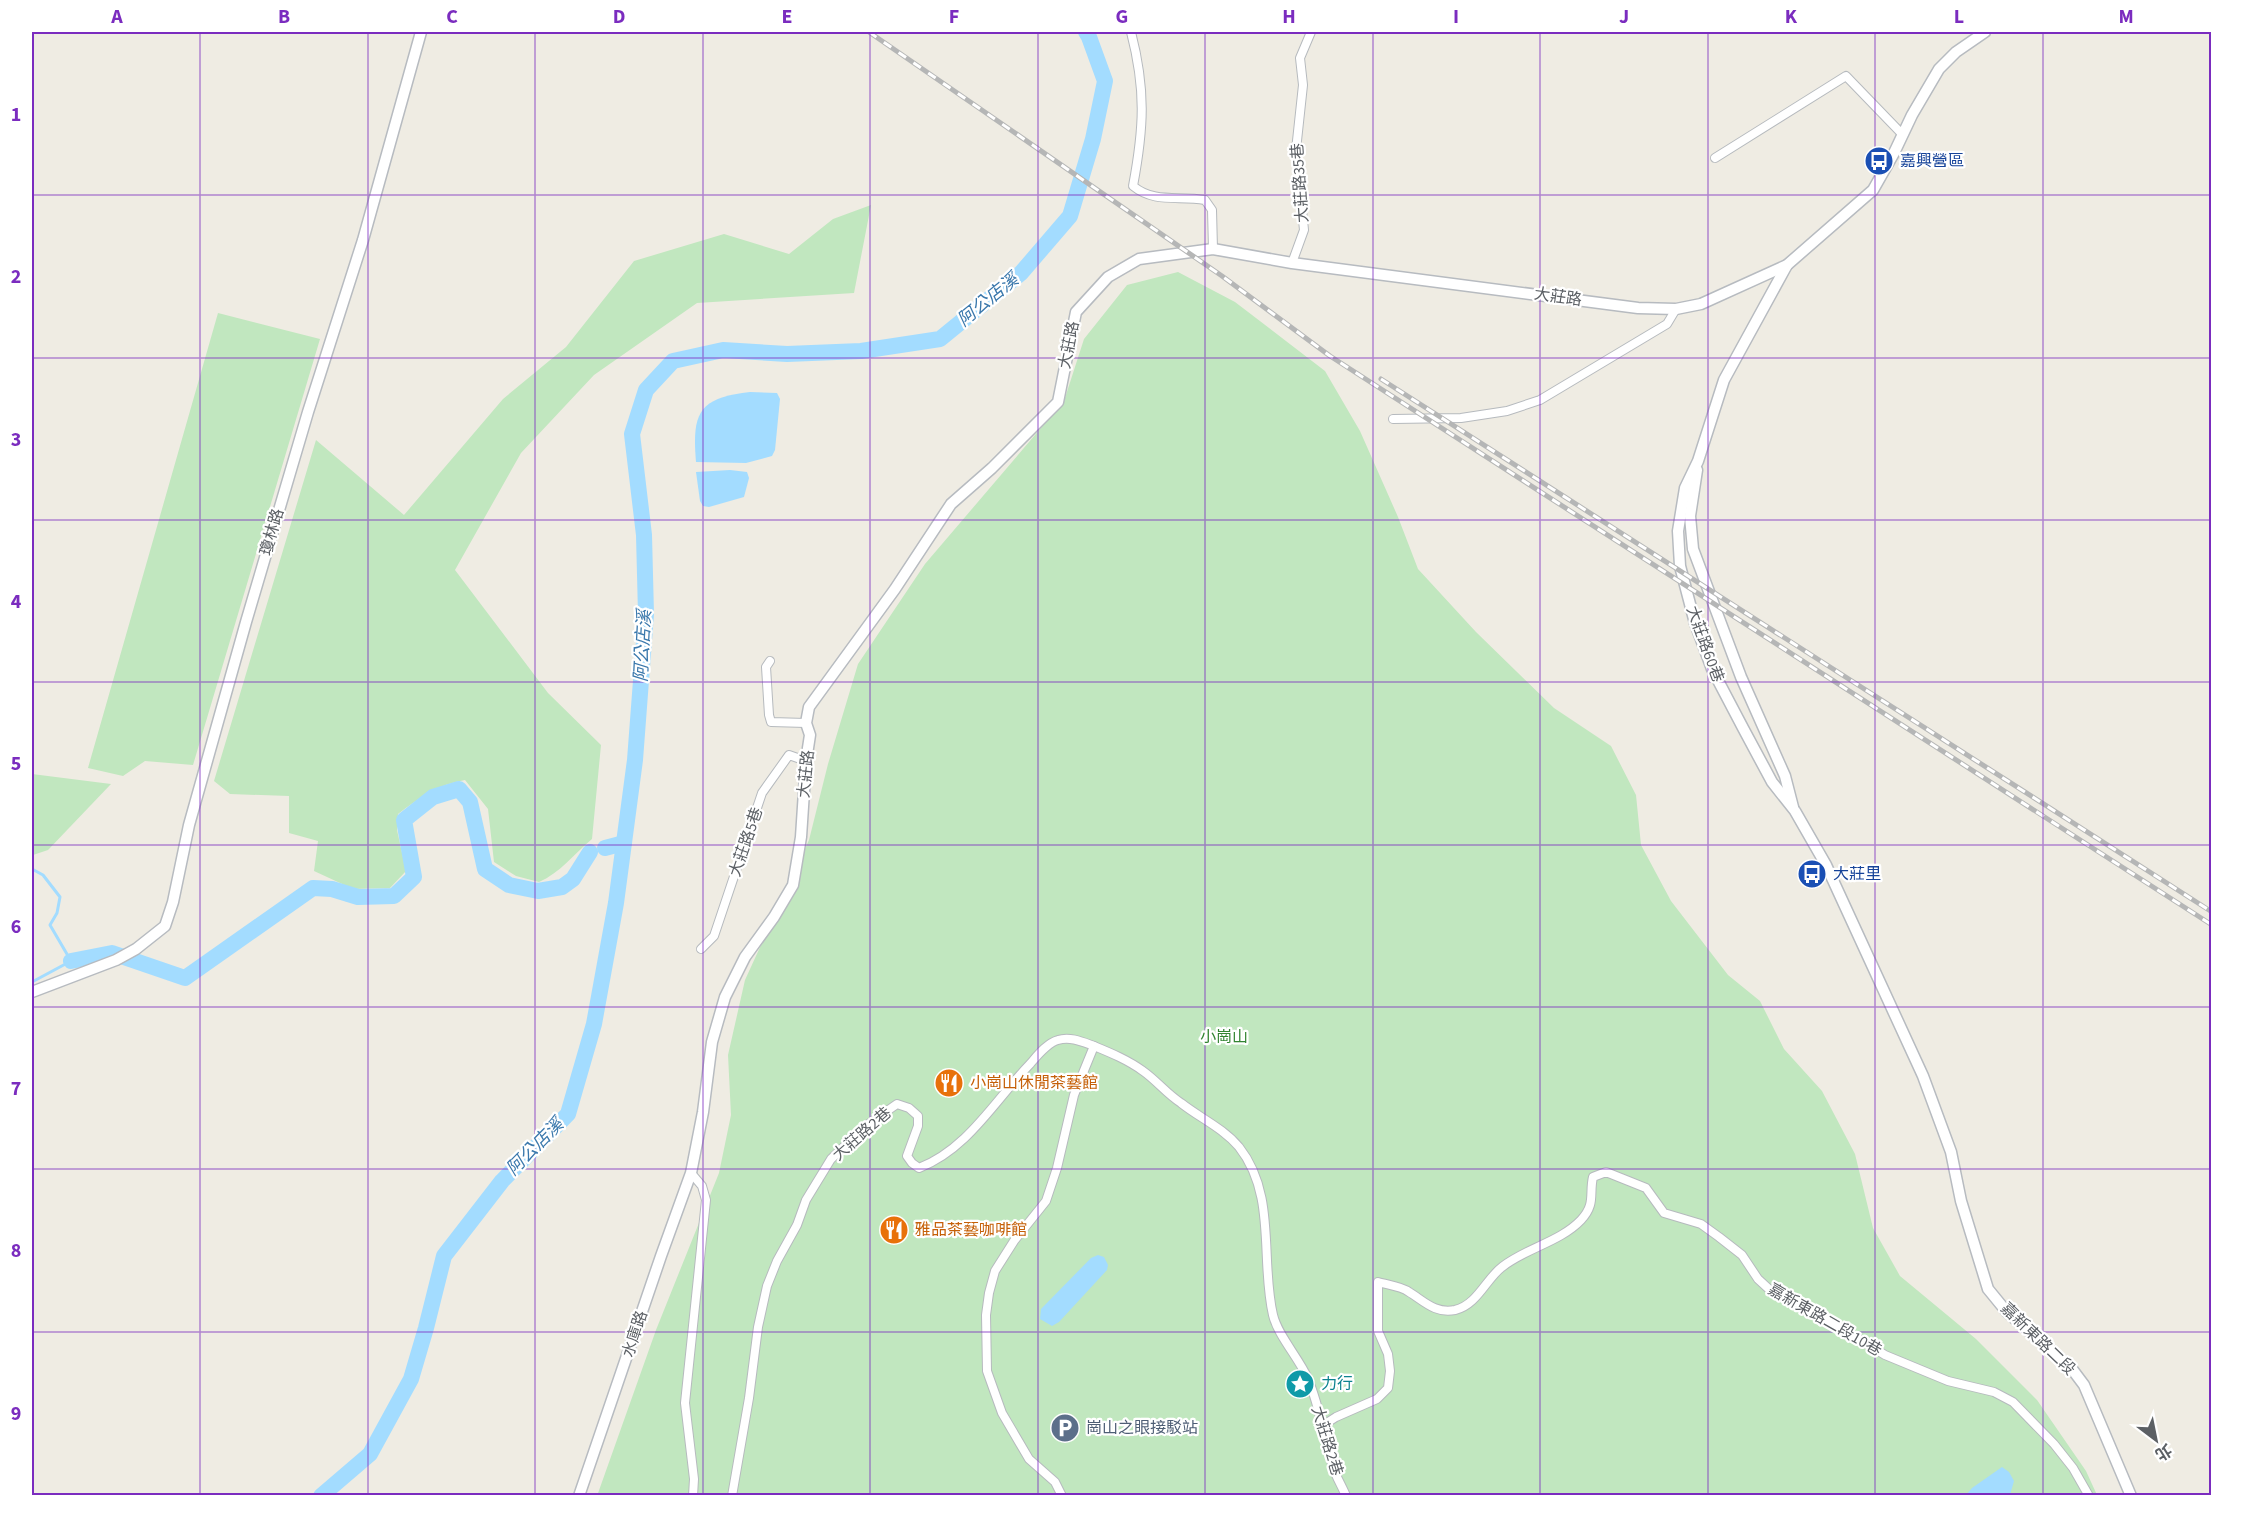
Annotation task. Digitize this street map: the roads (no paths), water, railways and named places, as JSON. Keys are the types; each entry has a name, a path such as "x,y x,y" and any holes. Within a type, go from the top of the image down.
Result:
{"street":[{"name":"瓊林路","path":"32,992 116,960 136,949 165,926 173,903 189,825 246,622 308,412 363,240 421,32"},
{"path":"1131,32 1139,62 1143,104 1141,148 1133,186 1141,193 1162,199 1205,200 1212,210 1213,249"},
{"name":"大莊路35巷","path":"1292,263 1304,230 1296,150 1303,85 1300,58 1311,32"},
{"name":"大莊路","path":"692,1173 704,1112 712,1042 725,997 745,957 774,917 793,885 801,837 810,735 806,723 810,707 896,589 951,504 992,468 1058,402 1076,312 1108,277 1139,259 1213,249 1292,263 1638,308 1676,309 1701,304 1787,265 1874,190 1912,115 1939,69 1956,52 1985,32"},
{"path":"1715,158 1846,76 1903,135"},
{"name":"大莊路60巷","path":"1787,265 1724,380 1698,461 1685,488 1678,531 1680,566 1695,623 1712,669 1772,782 1795,811 1826,865 1923,1076"},
{"path":"1394,419 1461,418 1507,411 1540,400 1667,324 1676,309"},
{"name":"大莊路60巷","path":"1698,461 1690,516 1693,549 1741,677 1785,776 1795,811"},
{"path":"770,661 766,667 771,722 806,723"},
{"name":"大莊路5巷","path":"701,949 714,936 762,793 789,755 806,761"},
{"name":"大莊路2巷","path":"732,1496 749,1398 758,1327 767,1286 777,1261 797,1225 806,1200 831,1159 867,1125 897,1104 909,1108 918,1116 918,1126 907,1156 919,1168 928,1165 965,1138 982,1122 1018,1076 1044,1049 1058,1040 1074,1039 1113,1054 1143,1071 1179,1102 1222,1131 1238,1146 1248,1161 1260,1194 1267,1232 1269,1286 1274,1317 1308,1378 1333,1468 1346,1496"},
{"path":"1062,1496 1055,1482 1029,1459 1002,1413 987,1371 986,1316 995,1271 1014,1241 1046,1202 1057,1168 1074,1095 1094,1046"},
{"name":"嘉新東路二段","path":"1923,1076 1951,1152 1961,1201 1988,1289 2006,1311 2072,1369 2084,1385 2131,1496"},
{"name":"嘉新東路二段10巷","path":"1322,1426 1336,1417 1377,1399 1388,1388 1390,1371 1388,1354 1378,1331 1378,1282 1408,1290 1423,1303 1437,1309 1455,1310 1482,1290 1499,1269 1514,1258 1557,1238 1581,1220 1592,1202 1593,1177 1606,1172 1646,1188 1664,1213 1701,1224 1719,1237 1742,1255 1758,1279 1771,1292 1803,1305 1885,1355 1948,1381 1994,1392 2013,1402 2054,1444 2073,1468 2089,1496"},
{"path":"692,1173 702,1186 706,1200 685,1403 694,1479 693,1496"},
{"name":"水庫路","path":"579,1496 661,1256 692,1173"}],"water":[{"path":"750,392 777,393 780,399 775,450 772,456 746,463 696,462 695,431 702,411 719,399"},
{"path":"730,470 747,472 749,478 744,497 709,507 703,506 700,501 696,472"},
{"path":"1098,1255 1104,1257 1108,1265 1107,1270 1059,1322 1052,1326 1040,1319 1041,1309 1091,1258"},
{"path":"2002,1467 2009,1472 2014,1481 2010,1495 1966,1495 1972,1488"}],"waterway":[{"name":"阿公店溪","path":"321,1496 370,1454 411,1379 444,1256 502,1181 568,1114 594,1024 616,903 635,760 646,614 644,535 632,434 646,390 673,361 723,350 787,354 861,351 940,339 1021,273 1070,216 1093,139 1105,81 1086,32"},
{"path":"71,961 112,953 185,978 313,888 332,889 358,897 394,896 414,877 404,820 433,797 459,789 470,802 485,869 509,885 538,891 562,887 573,879 590,852"},
{"path":"605,848 624,843"},
{"path":"32,869 43,875 60,897 57,913 50,925 71,961 32,982"}],"railway":[{"path":"869,32 1222,276 1330,356 2212,925"},
{"path":"1381,379 2212,912"}],"place":[{"name":"嘉興營區","path":"1879,161"},
{"name":"大莊里","path":"1812,874"},
{"name":"小崗山休閒茶藝館","path":"949,1083"},
{"name":"雅品茶藝咖啡館","path":"894,1230"},
{"name":"力行","path":"1300,1384"},
{"name":"崗山之眼接駁站","path":"1065,1428"}],"park label":[{"name":"小崗山","path":"1224,1037"}]}
